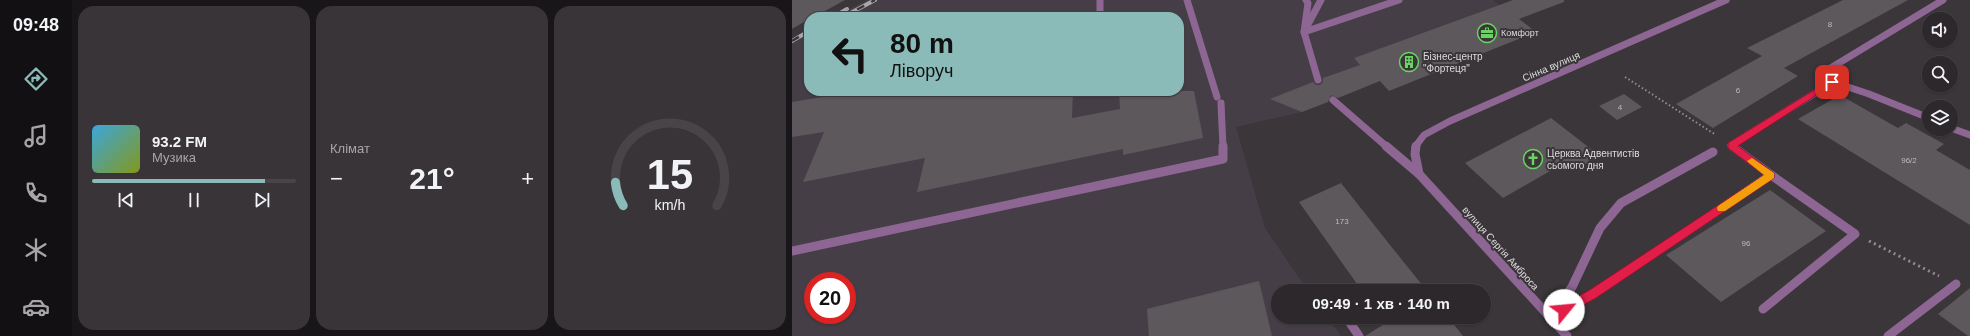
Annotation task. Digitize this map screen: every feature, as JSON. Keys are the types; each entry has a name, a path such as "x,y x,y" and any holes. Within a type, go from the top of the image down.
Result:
{"street":[{"path":"1100,0 1100,12"},
{"path":"792,251 1223,159 1219,100 1187,0"},
{"path":"1306,0 1308,2 1304,32 1318,80"},
{"path":"1304,32 1321,0"},
{"path":"1304,32 1399,0"},
{"name":"Сінна вулиця","path":"1419,174 1415,148 1422,138 1434,130 1714,2 1726,0"},
{"path":"1922,115 1869,94 1832,82 1824,72 1943,0"},
{"path":"1763,309 1855,234 1771,176 1731,145 1832,82"},
{"name":"вулиця Сергія Амброса","path":"1333,100 1419,174 1567,336"},
{"path":"1958,131 1970,135"},
{"path":"1550,317 1572,287 1600,228 1620,203 1713,152"},
{"path":"1550,317 1592,295 1771,176"},
{"path":"1888,336 1956,284"},
{"path":"1351,324 1359,336"}],"path":[{"path":"1625,77 1731,145"},
{"path":"1855,234 1956,284"}],"shaded area":[{"path":"866,0 1493,0 1499,5 1354,58 1380,81 1302,112 1236,127 1265,228 1303,284 1271,284 1271,324 1332,324 1341,336 792,336 792,40 804,34 804,96 1184,96 1184,12 844,12"}],"building":[{"path":"792,0 845,0 823,12 804,12 804,22 792,29"},
{"name":"Бізнес-центр \"Фортеця\"","path":"1513,0 1564,0 1564,2 1519,19 1536,32 1389,91 1380,81 1338,98 1331,95 1328,102 1302,112 1270,99 1313,82 1316,85 1320,85 1323,82 1323,78 1360,65 1354,58"},
{"path":"1843,0 1908,0 1784,68 1798,76 1713,128 1676,104 1762,56 1747,48"},
{"path":"1184,91 1194,91 1203,138 1123,155 1123,149 917,192 925,158 803,182 824,132 792,137 792,102 828,96 1073,96 1072,118 1120,109 1119,96 1184,96"},
{"path":"1624,94 1642,107 1617,120 1599,106"},
{"path":"1840,95 1898,128 1906,123 1922,132 1922,136 1930,136 1944,144 1936,150 1970,170 1970,225 1798,119"},
{"name":"Церква Адвентистів сьомого дня","path":"1551,118 1600,156 1573,171 1564,163 1503,198 1465,163"},
{"path":"1341,183 1421,284 1357,284 1299,202"},
{"path":"1770,190 1826,231 1721,302 1666,255"},
{"path":"1259,281 1272,336 1149,336 1147,309"},
{"path":"1970,288 1970,336 1968,336 1938,314"},
{"path":"1384,324 1454,324 1463,336 1365,336"}],"railway":[{"path":"852,12 875,0"},
{"path":"842,12 847,9"},
{"path":"792,41 804,34"}],"slow traffic":[{"path":"1722,208 1771,176 1752,161"}],"place":[{"name":"Комфорт","path":"1487,33"},
{"name":"Бізнес-центр \"Фортеця\"","path":"1409,62"},
{"name":"Церква Адвентистів сьомого дня","path":"1533,159"}],"route":[{"path":"1564,310 1592,295 1771,176 1731,145 1832,82"}]}
